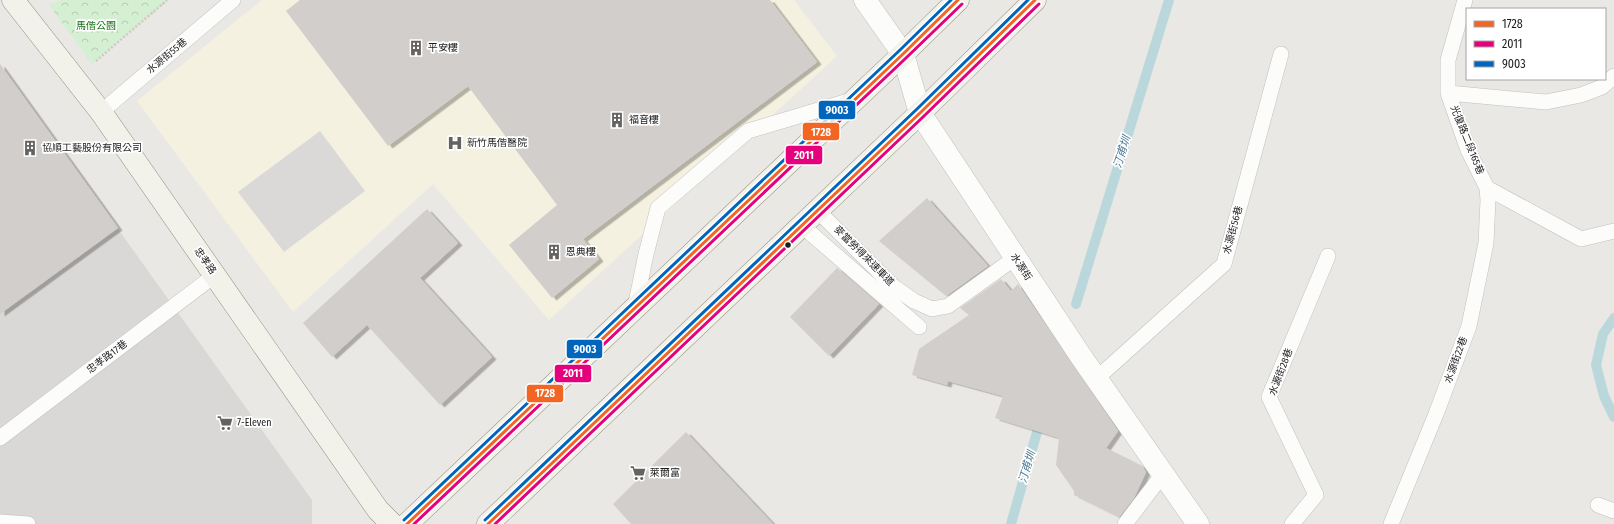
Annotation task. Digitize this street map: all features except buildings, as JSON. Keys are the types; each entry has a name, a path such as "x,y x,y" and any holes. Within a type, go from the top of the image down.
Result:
{"main road":[{"name":"忠孝路","path":"13,0 101,112 378,510 392,524"},
{"path":"407,524 903,54 958,0"},
{"path":"488,524 920,113 1035,0"}],"street":[{"name":"水源街","path":"865,0 903,54 920,113 1096,379 1198,524"}],"lane":[{"name":"水源街55巷","path":"101,112 233,0"},
{"name":"光復路二段165巷","path":"1465,0 1448,60 1448,93 1468,150 1487,188"},
{"name":"水源街56巷","path":"1096,379 1224,264 1281,54"},
{"path":"1448,93 1546,102 1581,95 1602,88 1614,76"},
{"path":"635,308 646,254 658,208 748,132 856,98"},
{"path":"1487,188 1581,239 1614,231"},
{"name":"水源街22巷","path":"1391,524 1436,414 1469,326 1486,243 1488,200 1487,188"},
{"name":"麥當勞得來速車道","path":"817,210 894,287 914,301 932,309 948,306 1015,258"},
{"path":"801,225 919,327"},
{"name":"水源街28巷","path":"1292,524 1316,495 1269,397 1328,256"},
{"name":"忠孝路17巷","path":"0,438 214,275"},
{"path":"1125,524 1163,474"},
{"path":"1598,505 1614,511"},
{"path":"0,522 28,524"}],"path":[{"path":"75,78 167,0"}],"shaded area":[{"name":"新竹馬偕醫院","path":"262,0 794,0 837,56 549,320 433,184 293,312 137,101"},
{"path":"0,64 312,500 312,524 0,524"},
{"path":"320,131 365,191 284,252 238,192"}],"green space":[{"name":"馬偕公園","path":"61,0 169,0 92,64 49,5"}],"waterway":[{"name":"汀甫圳","path":"1076,304 1169,0"},
{"path":"1614,318 1603,334 1596,365 1604,396 1614,417"},
{"name":"汀甫圳","path":"1011,524 1041,418"}],"transit line":[{"name":"9003","path":"404,520 951,0"},
{"name":"1728","path":"407,524 903,54 958,0"},
{"name":"9003","path":"485,520 917,109 1028,0"},
{"name":"1728","path":"488,524 920,113 1035,0"},
{"name":"2011","path":"414,524 962,4"},
{"name":"2011","path":"495,524 923,117 1039,4"}],"place":[{"name":"平安樓","path":"416,48"},
{"name":"福音樓","path":"617,120"},
{"name":"新竹馬偕醫院","path":"455,143"},
{"name":"協順工藝股份有限公司","path":"30,148"},
{"name":"恩典樓","path":"554,252"},
{"name":"7-Eleven","path":"225,423"},
{"name":"萊爾富","path":"638,473"}]}
